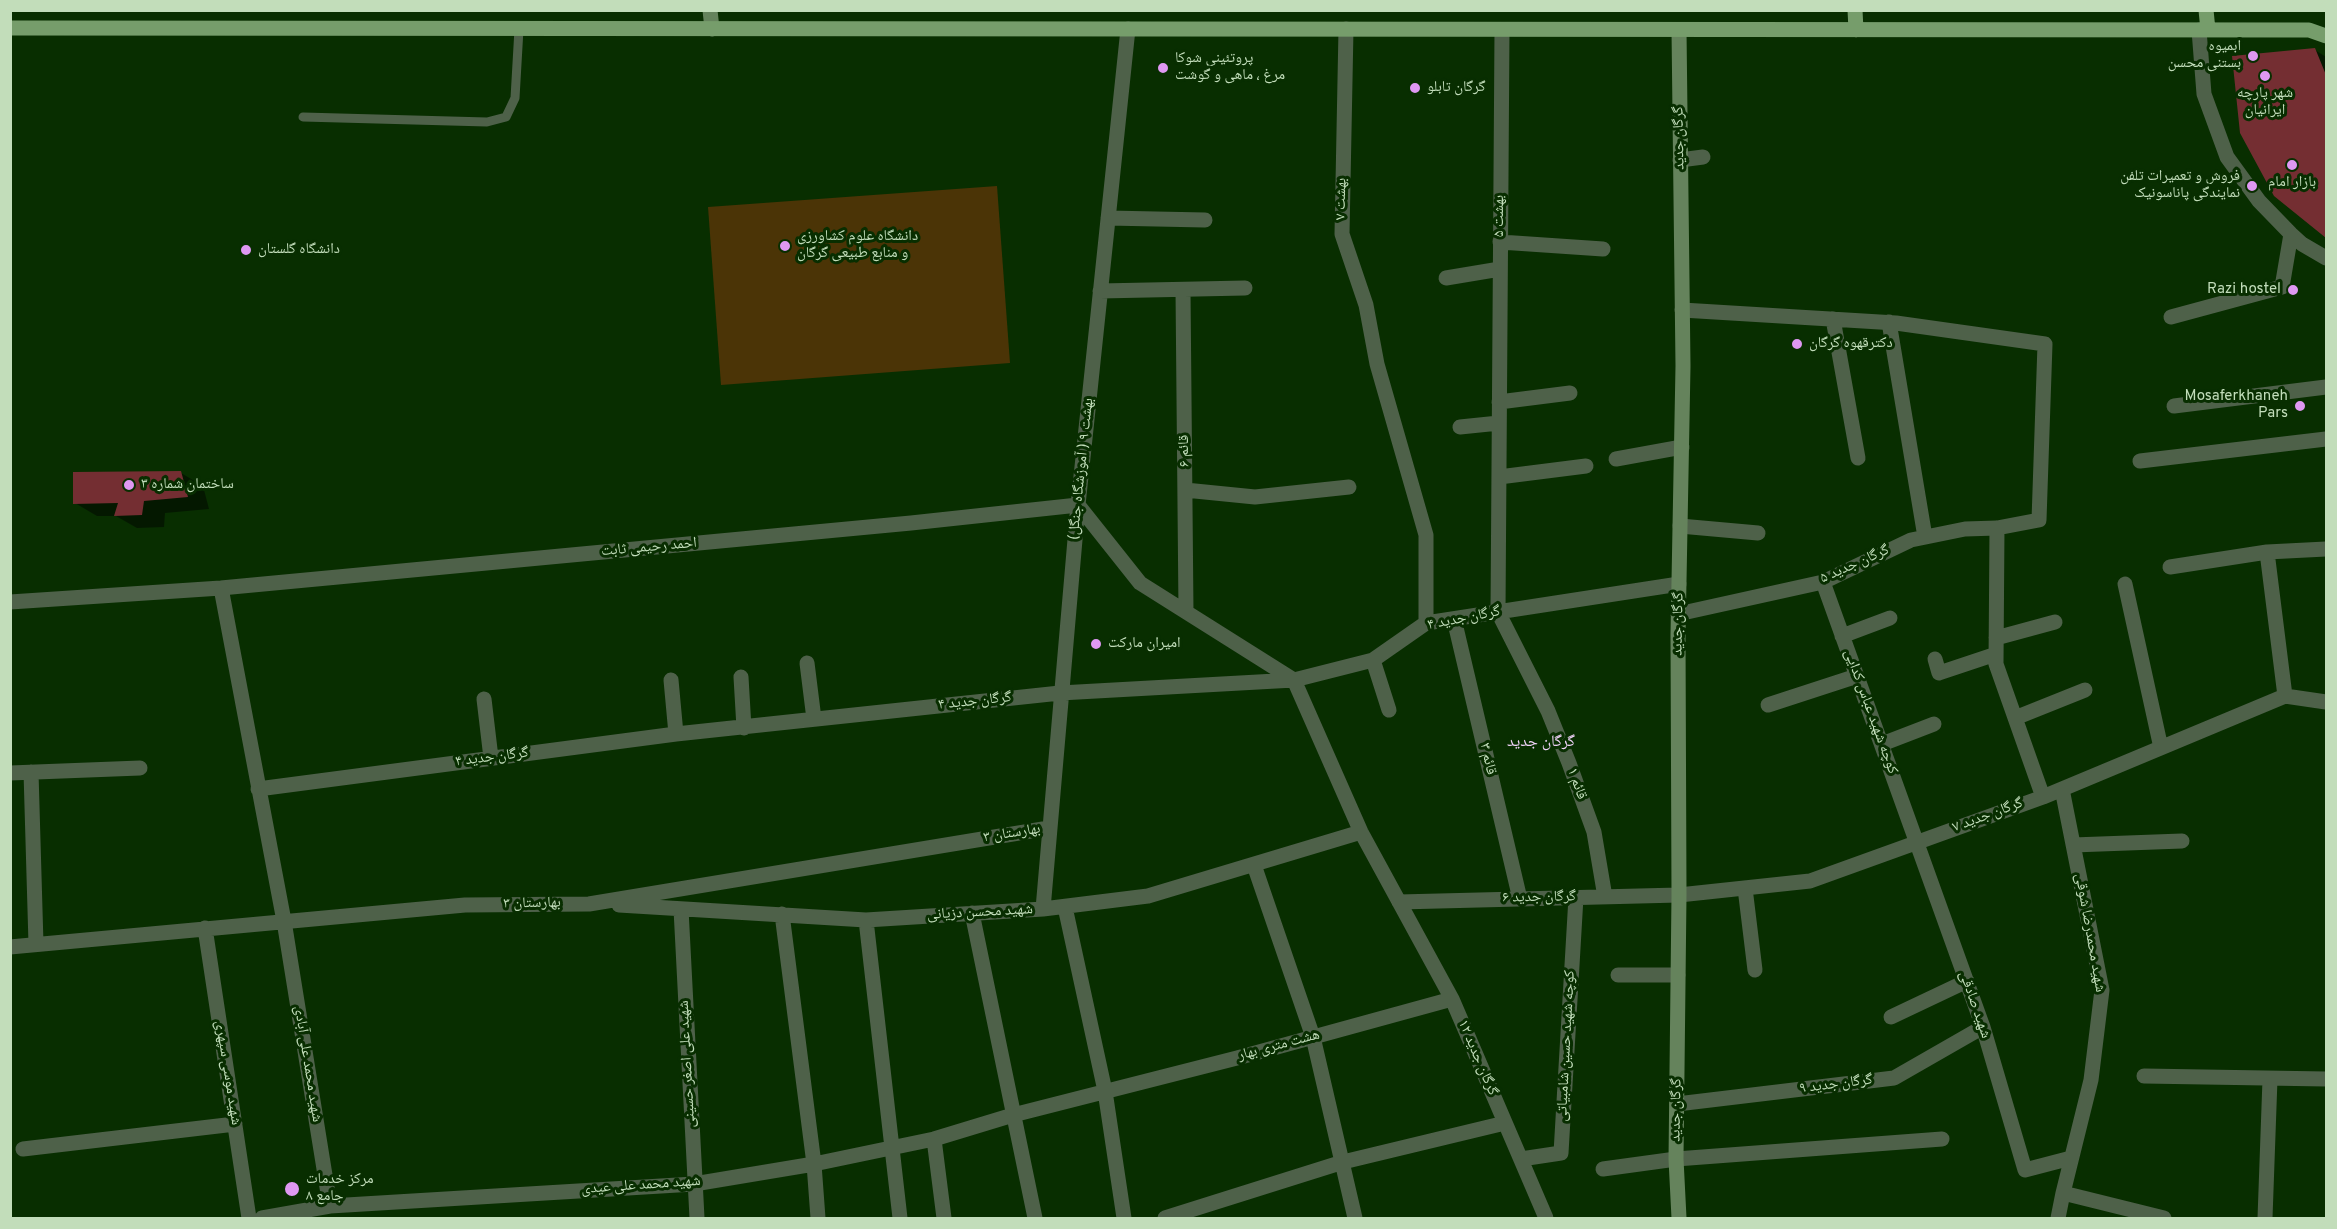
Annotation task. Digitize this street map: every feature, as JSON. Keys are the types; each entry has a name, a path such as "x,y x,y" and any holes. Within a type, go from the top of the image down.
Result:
{"main road":[{"path":"710,10 712,29"},
{"path":"1855,10 1856,30"},
{"path":"2204,30 2206,10"},
{"path":"10,28 2309,30 2326,36"},
{"name":"گرگان جدید","path":"1678,30 1682,310 1682,447 1678,614 1679,895 1676,1159 1679,1218"}],"street":[{"name":"بهشت ۹ ( آموزشگاه جنگل)","path":"1043,909 1078,505 1128,29"},
{"name":"بهشت ۷","path":"1346,29 1342,234 1366,305 1377,364 1426,535 1426,623"},
{"name":"بهشت ۵","path":"1498,612 1502,30"},
{"path":"2204,30 2204,94 2227,157 2259,201 2291,234 2302,244 2326,258"},
{"path":"1680,160 1703,157"},
{"path":"1108,218 1205,220"},
{"path":"2171,317 2282,287 2291,234"},
{"path":"1500,242 1603,249"},
{"path":"1446,278 1500,269"},
{"path":"1100,291 1245,288"},
{"name":"قائم ۶","path":"1183,290 1186,612"},
{"path":"1682,310 1892,322 1925,537"},
{"path":"1833,319 1858,458"},
{"name":"گرگان جدید ۵","path":"1678,614 1822,582 1911,540 1965,529 1997,528 2039,520 2045,344 1892,322"},
{"path":"2174,406 2326,387"},
{"path":"1499,402 1570,393"},
{"path":"1460,427 1499,423"},
{"path":"2140,461 2326,439"},
{"path":"1616,459 1682,447"},
{"path":"1499,477 1586,466"},
{"path":"1185,490 1255,497 1349,487"},
{"path":"1078,505 1140,583 1294,680"},
{"name":"احمد رحیمی ثابت","path":"10,602 221,588 1078,505"},
{"path":"1680,526 1758,533"},
{"path":"1997,528 1996,664 2043,797"},
{"path":"2170,567 2267,552 2326,549"},
{"path":"2267,552 2285,696 2326,702"},
{"name":"کوچه شهید عباس کدایی","path":"1822,582 1917,842"},
{"name":"گرگان جدید ۴","path":"258,789 676,734 1060,693 1294,680 1373,660 1426,623 1679,584"},
{"path":"2125,584 2160,748"},
{"name":"شهید محمد علی آبادی","path":"221,588 284,921 330,1206"},
{"name":"۱ قائم","path":"1498,612 1548,711 1569,763 1594,832 1605,897"},
{"name":"۳ قائم","path":"1454,618 1520,899"},
{"path":"1842,636 1890,618"},
{"path":"1996,638 2055,622"},
{"path":"1935,659 1940,674 1996,654"},
{"path":"1373,660 1389,710"},
{"path":"807,663 814,719"},
{"path":"1768,705 1857,676"},
{"path":"741,677 744,728"},
{"path":"671,680 676,734"},
{"name":"گرگان جدید ۱۲","path":"1294,680 1361,832 1452,999 1546,1218"},
{"path":"2015,718 2085,690"},
{"name":"گرگان جدید ۷","path":"1679,895 1810,881 2043,797 2285,696"},
{"path":"484,699 491,758"},
{"path":"1882,744 1934,724"},
{"path":"10,773 140,768"},
{"path":"31,772 36,944"},
{"name":"شهید محمدرضا شوقی","path":"2058,1218 2091,1080 2102,990 2062,789"},
{"name":"بهارستان ۳","path":"10,947 465,905 589,904 1049,828"},
{"name":"شهید محسن دزیانی","path":"589,904 866,920 1065,907 1148,896 1361,832"},
{"path":"2073,845 2182,841"},
{"name":"شهید صادقی","path":"1917,842 1983,1027 2025,1170 2072,1158"},
{"path":"1254,866 1313,1037 1355,1218"},
{"path":"1745,888 1755,970"},
{"name":"گرگان جدید ۶","path":"1399,902 1679,895"},
{"name":"کوچه شهید حسین شامبیاتی","path":"1521,1160 1561,1153 1576,897"},
{"path":"1065,907 1105,1091 1124,1218"},
{"name":"شهید علی اصغر حسینی","path":"681,909 697,1218"},
{"path":"972,913 1035,1218"},
{"path":"782,914 819,1218"},
{"path":"866,920 900,1218"},
{"name":"شهید موسی سپهری","path":"205,928 249,1218"},
{"path":"1618,975 1678,975"},
{"path":"1891,1017 1967,981"},
{"name":"هشت متری بهار","path":"1013,1115 1452,999"},
{"name":"گرگان جدید ۹","path":"1677,1104 1894,1078 1983,1027"},
{"path":"2144,1076 2326,1079"},
{"path":"2265,1218 2270,1079"},
{"name":"شهید محمد علی عیدی","path":"262,1218 330,1206 694,1184 814,1164 934,1139 1013,1115"},
{"path":"1165,1218 1343,1162 1505,1123"},
{"path":"23,1149 234,1124"},
{"path":"934,1139 944,1218"},
{"path":"1603,1170 1676,1159 1942,1139"},
{"path":"2063,1193 2144,1216 2164,1218"}],"lane":[{"path":"303,117 487,122 506,117 515,98 519,28"}],"shaded area":[{"path":"997,186 1010,363 721,385 708,207"}],"building":[{"name":"بازار امام","path":"2315,48 2326,75 2326,238 2274,196 2240,133 2232,56"},
{"name":"ساختمان شماره ۳","path":"181,471 188,497 144,501 142,515 114,516 118,503 73,504 73,472"}],"place":[{"name":"ابمیوه بستنی محسن","path":"2253,56"},
{"name":"پروتئینی شوکا مرغ‌ ، ماهی و گوشت","path":"1163,68"},
{"name":"شهر پارچه ایرانیان","path":"2265,76"},
{"name":"گرگان تابلو","path":"1415,88"},
{"name":"بازار امام","path":"2292,165"},
{"name":"فروش و تعمیرات تلفن نمایندگی پاناسونیک","path":"2252,186"},
{"name":"دانشگاه علوم کشاورزی و منابع طبیعی گرگان","path":"785,246"},
{"name":"دانشگاه گلستان","path":"246,250"},
{"name":"Razi hostel","path":"2293,290"},
{"name":"دکترقهوه گرگان","path":"1797,344"},
{"name":"Mosaferkhaneh Pars","path":"2300,406"},
{"name":"ساختمان شماره ۳","path":"129,485"},
{"name":"امیران مارکت","path":"1096,644"},
{"name":"مرکز خدمات جامع ۸","path":"292,1189"}],"district":[{"name":"گرگان جدید","path":"1541,743"}]}
